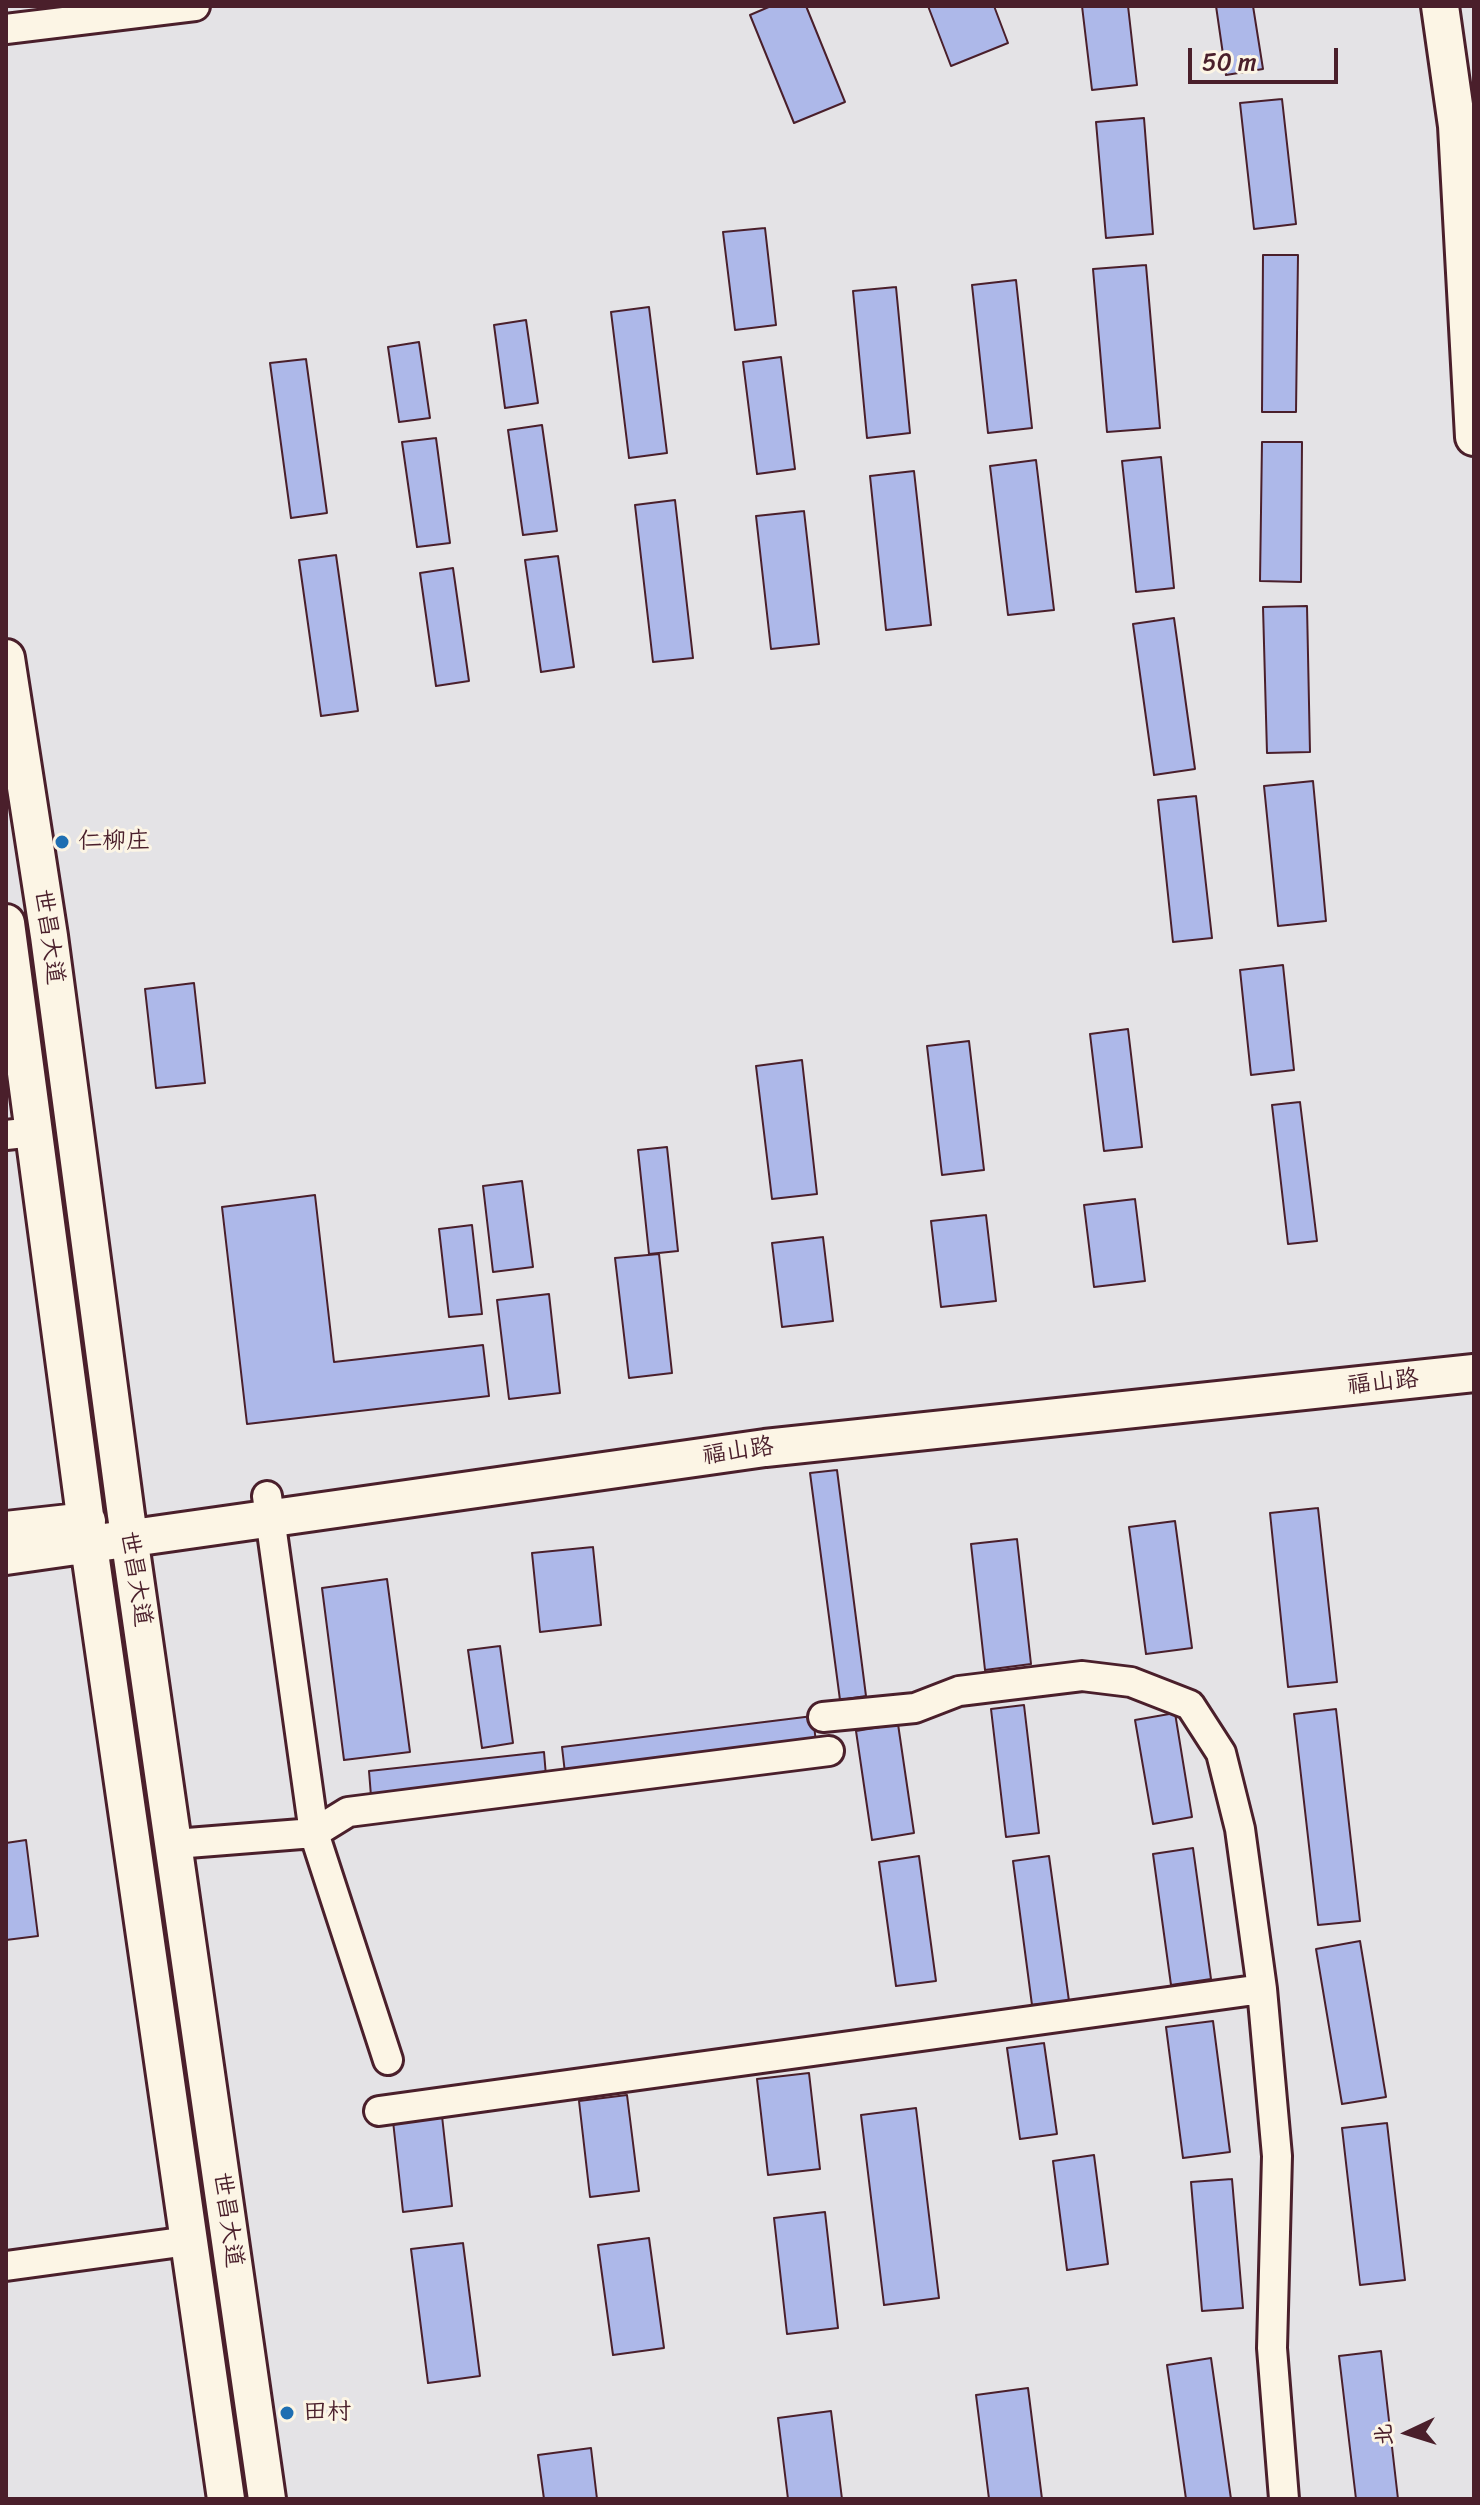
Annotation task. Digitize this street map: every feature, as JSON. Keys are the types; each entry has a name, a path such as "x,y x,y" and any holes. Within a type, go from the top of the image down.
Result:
{"main road":[{"path":"1440,6 1466,122 1474,437"},
{"name":"世昌大道","path":"6,658 51,950 127,1528 175,1844 267,2499"},
{"name":"世昌大道","path":"6,923 20,1134 88,1533 226,2499"},
{"path":"6,1556 88,1533 758,1432 1146,1391 1474,1351"},
{"name":"福山路","path":"268,1508 765,1448 1474,1373"},
{"path":"6,1530 88,1533"}],"street":[{"path":"6,29 195,6"},
{"path":"268,1508 314,1833 388,2060"},
{"path":"823,1717 915,1708 959,1691 1082,1676 1131,1682 1190,1705 1221,1753 1232,1799 1262,1989 1277,2156 1272,2348 1284,2499"},
{"path":"175,1844 314,1833 348,1812 829,1751"},
{"path":"379,2111 1262,1989"},
{"path":"6,2266 188,2241"}],"building":[{"path":"771,6 806,6 845,102 794,123 750,15"},
{"path":"928,6 994,6 1008,43 951,66"},
{"path":"1082,6 1128,6 1137,85 1092,90"},
{"path":"1216,6 1253,6 1263,69 1226,75"},
{"path":"1282,99 1296,224 1254,229 1240,103"},
{"path":"1144,118 1153,234 1106,238 1096,122"},
{"path":"765,228 776,325 735,330 723,232"},
{"path":"1263,255 1298,255 1296,412 1262,412"},
{"path":"1146,265 1160,428 1107,432 1093,269"},
{"path":"1016,280 1032,428 988,433 972,285"},
{"path":"896,287 910,433 867,438 853,291"},
{"path":"649,307 667,453 629,458 611,312"},
{"path":"526,320 538,403 505,408 494,325"},
{"path":"419,342 430,418 399,422 388,347"},
{"path":"781,357 795,469 757,474 743,362"},
{"path":"306,359 327,513 291,518 270,363"},
{"path":"542,425 557,531 523,535 508,430"},
{"path":"436,438 450,543 417,547 402,442"},
{"path":"1262,442 1302,442 1301,582 1260,581"},
{"path":"1161,457 1174,588 1136,592 1122,461"},
{"path":"1036,460 1054,610 1008,615 990,466"},
{"path":"914,471 931,625 886,630 870,476"},
{"path":"675,500 693,658 653,662 635,505"},
{"path":"804,511 819,644 771,649 756,516"},
{"path":"336,555 358,711 321,716 299,560"},
{"path":"558,556 574,667 541,672 525,560"},
{"path":"453,568 469,681 436,686 420,573"},
{"path":"1307,606 1310,752 1267,753 1263,607"},
{"path":"1174,618 1195,769 1154,775 1133,624"},
{"path":"1313,781 1326,921 1278,926 1264,786"},
{"path":"1196,796 1212,938 1173,942 1158,800"},
{"path":"1283,965 1294,1070 1251,1075 1240,970"},
{"path":"194,983 205,1083 156,1088 145,989"},
{"path":"1128,1029 1142,1147 1104,1151 1090,1034"},
{"path":"969,1041 984,1170 942,1175 927,1046"},
{"path":"802,1060 817,1194 772,1199 756,1066"},
{"path":"1300,1102 1317,1241 1288,1244 1272,1105"},
{"path":"667,1147 678,1251 649,1254 638,1150"},
{"path":"522,1181 533,1267 493,1272 483,1186"},
{"path":"315,1195 334,1362 483,1345 489,1396 247,1424 222,1207"},
{"path":"1135,1199 1145,1281 1094,1287 1084,1205"},
{"path":"986,1215 996,1301 941,1307 931,1221"},
{"path":"472,1225 482,1314 449,1317 439,1229"},
{"path":"823,1237 833,1321 782,1327 772,1243"},
{"path":"659,1254 672,1373 629,1378 615,1258"},
{"path":"549,1294 560,1393 509,1399 497,1300"},
{"path":"837,1470 866,1696 840,1700 810,1473"},
{"path":"1318,1508 1337,1682 1288,1687 1270,1513"},
{"path":"1175,1521 1192,1648 1146,1654 1129,1527"},
{"path":"1017,1539 1031,1664 985,1670 971,1544"},
{"path":"593,1547 601,1625 540,1632 532,1553"},
{"path":"387,1579 410,1752 344,1760 322,1588"},
{"path":"500,1646 513,1743 482,1748 468,1650"},
{"path":"1024,1705 1039,1833 1006,1837 991,1709"},
{"path":"1336,1709 1360,1921 1318,1925 1294,1714"},
{"path":"1175,1713 1192,1817 1153,1824 1135,1720"},
{"path":"813,1716 816,1743 565,1773 562,1747"},
{"path":"898,1724 914,1833 872,1840 856,1731"},
{"path":"544,1752 546,1776 371,1796 369,1771"},
{"path":"26,1840 38,1936 6,1940 6,1843"},
{"path":"1193,1848 1211,1979 1171,1985 1153,1854"},
{"path":"919,1856 936,1981 896,1986 879,1862"},
{"path":"1049,1856 1069,2001 1032,2005 1013,1861"},
{"path":"1360,1941 1386,2097 1342,2104 1316,1949"},
{"path":"1213,2021 1230,2152 1183,2158 1166,2027"},
{"path":"1044,2043 1057,2134 1020,2139 1007,2048"},
{"path":"809,2073 820,2169 768,2175 757,2079"},
{"path":"627,2095 639,2191 590,2197 579,2101"},
{"path":"916,2108 939,2298 884,2305 861,2115"},
{"path":"442,2116 452,2206 403,2212 393,2121"},
{"path":"1387,2123 1405,2280 1360,2285 1342,2128"},
{"path":"1094,2155 1108,2264 1067,2270 1053,2161"},
{"path":"1232,2179 1243,2308 1202,2311 1191,2182"},
{"path":"825,2212 838,2328 787,2334 774,2218"},
{"path":"649,2238 664,2348 613,2355 598,2245"},
{"path":"463,2243 480,2376 428,2383 411,2249"},
{"path":"1381,2351 1398,2499 1356,2499 1339,2356"},
{"path":"1211,2358 1231,2499 1186,2499 1167,2365"},
{"path":"1028,2388 1042,2499 989,2499 976,2395"},
{"path":"831,2411 842,2499 788,2499 778,2418"},
{"path":"591,2448 597,2499 544,2499 538,2455"}],"place":[{"name":"仁柳庄","path":"62,842"},
{"name":"田村","path":"287,2413"}]}
